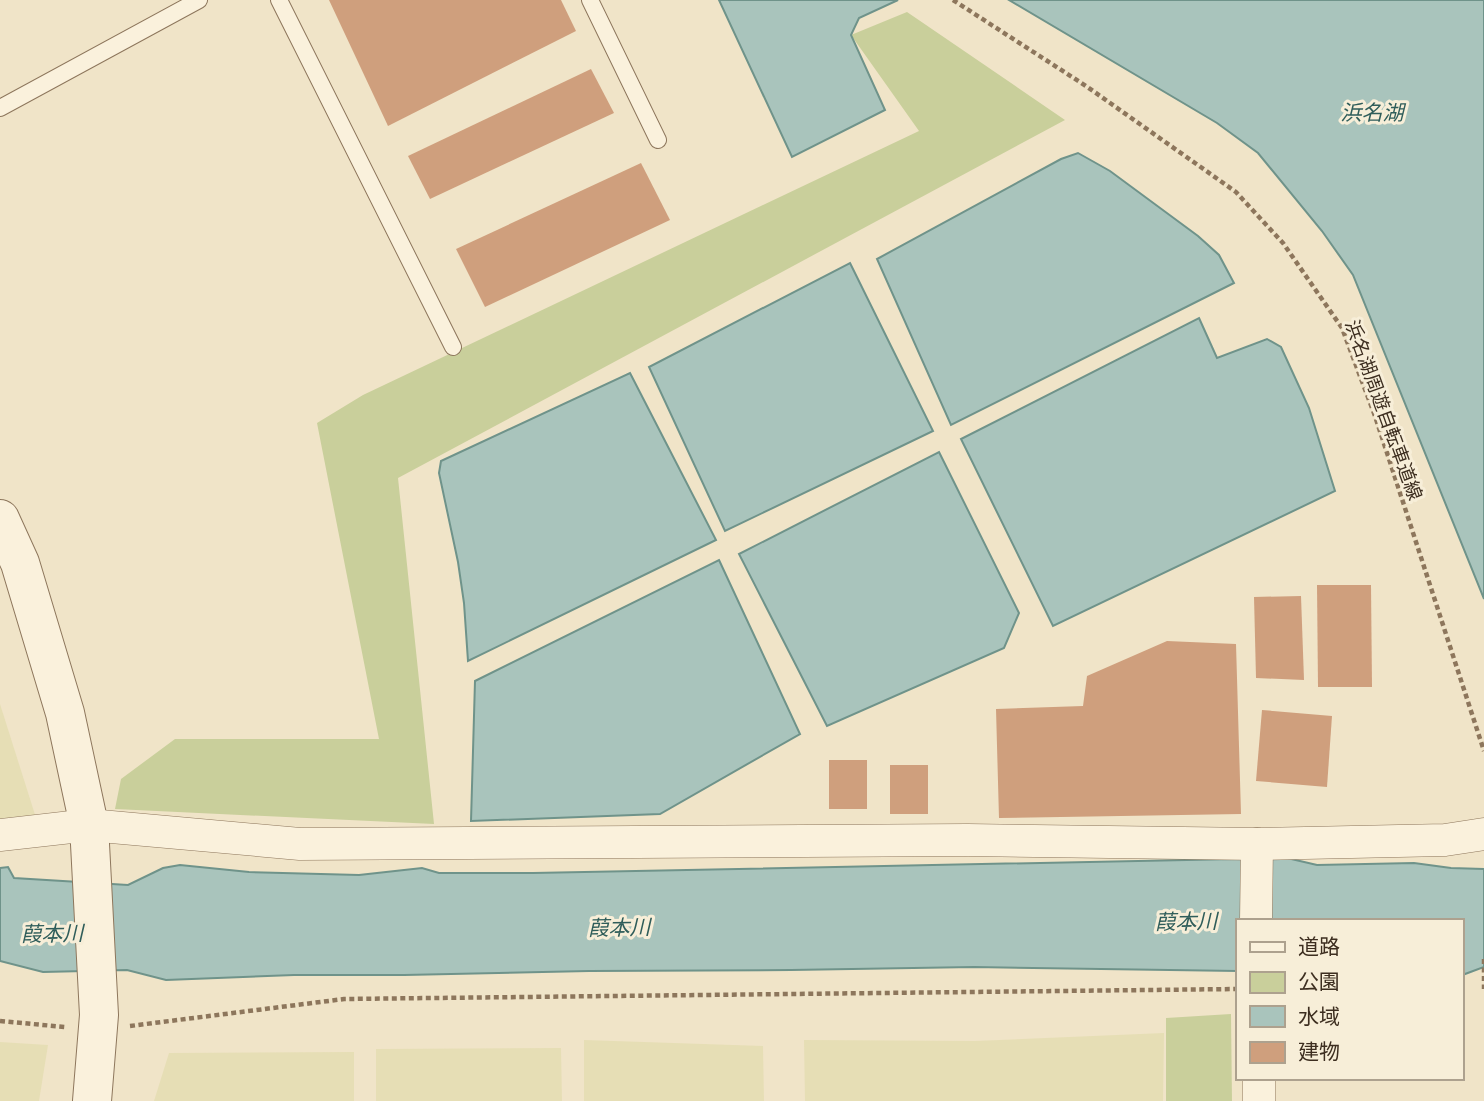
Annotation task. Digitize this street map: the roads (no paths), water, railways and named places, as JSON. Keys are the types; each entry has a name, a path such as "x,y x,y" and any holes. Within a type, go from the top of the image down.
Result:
{"street":[{"path":"0,519 20,563 65,713 90,833 99,1023 92,1101"},
{"path":"0,835 90,833 300,844 954,840 1257,844 1445,841 1484,834"},
{"path":"1256,919 1257,844"},
{"path":"1259,1080 1259,1101"}],"lane":[{"path":"0,108 199,0"},
{"path":"279,0 453,347"},
{"path":"590,0 659,141"}],"water":[{"path":"719,0 898,0 859,18 851,35 885,110 792,157"},
{"name":"浜名湖","path":"1009,0 1484,0 1484,599 1353,275 1322,231 1258,153 1217,123"},
{"path":"1078,153 1110,171 1198,236 1219,255 1234,283 951,425 877,259 1061,159"},
{"path":"850,263 933,431 725,531 649,367"},
{"path":"1199,318 1217,358 1267,339 1281,347 1309,408 1335,491 1053,626 961,439"},
{"path":"630,373 716,540 468,661 464,603 439,473 441,461"},
{"path":"939,452 1019,613 1004,648 827,726 739,554"},
{"path":"719,560 800,734 660,814 471,821 475,681"},
{"name":"葭本川","path":"1287,858 1317,865 1414,863 1484,869 1484,967 1463,972 1463,919 1236,919 1236,971 974,967 294,975 166,980 127,970 43,972 0,961 0,868 8,867 14,878 128,885 163,868 180,865 249,872 359,875 422,868 439,873"}]}
